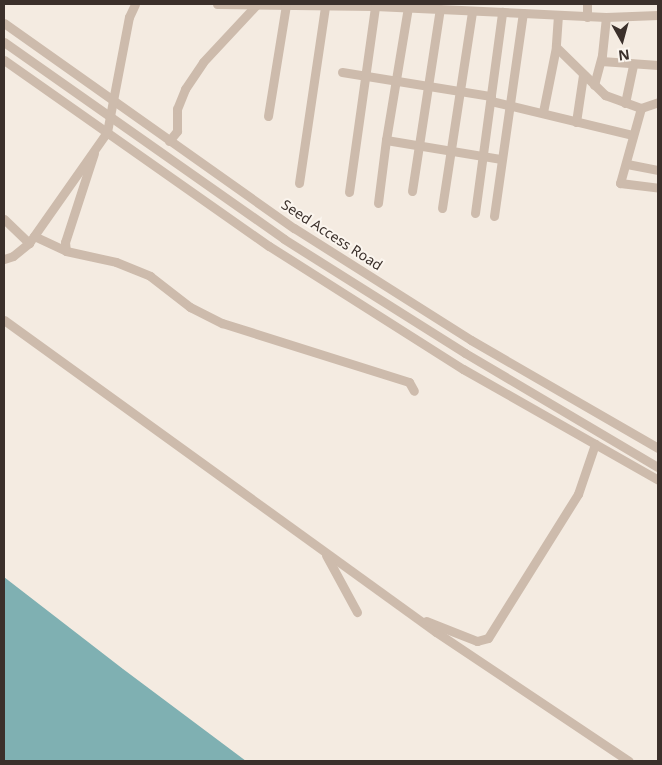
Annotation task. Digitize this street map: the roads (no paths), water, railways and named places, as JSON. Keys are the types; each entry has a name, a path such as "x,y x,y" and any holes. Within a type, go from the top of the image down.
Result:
{"street":[{"path":"5,258 31,239 94,153 107,132 112,100 135,4"},
{"path":"217,4 375,6 502,12 518,10 587,17 658,15"},
{"path":"169,141 177,131 177,109 185,89 209,55 257,4"},
{"path":"587,4 587,17"},
{"path":"268,116 286,5"},
{"path":"299,183 325,6"},
{"path":"348,192 375,6"},
{"path":"378,203 386,140 408,7"},
{"path":"412,191 440,8"},
{"path":"494,216 509,104 518,10"},
{"path":"442,208 449,151 472,11"},
{"path":"475,212 481,155 491,99 502,12"},
{"path":"543,112 556,47 558,15"},
{"path":"594,85 601,61 606,17"},
{"name":"Seed Access Road","path":"4,23 294,228 471,340 658,448"},
{"name":"Seed Access Road","path":"4,42 284,239 465,353 658,466"},
{"path":"556,47 605,95 641,108 658,102"},
{"path":"4,60 269,246 463,369 658,480"},
{"path":"601,61 658,65"},
{"path":"624,103 633,64"},
{"path":"342,72 460,89 576,122 633,135"},
{"path":"576,122 584,75"},
{"path":"641,108 627,164 620,183 658,188"},
{"path":"386,140 418,147 501,158"},
{"path":"66,251 65,242 94,153"},
{"path":"627,164 658,170"},
{"path":"4,219 31,239 66,251 116,262 150,276 190,308 209,317 409,382 414,391"},
{"path":"4,320 415,617 629,761"},
{"path":"415,617 477,641 488,638 578,494 596,444"},
{"path":"325,552 357,612"}],"water":[{"path":"4,577 123,669 246,761 4,761"}]}
